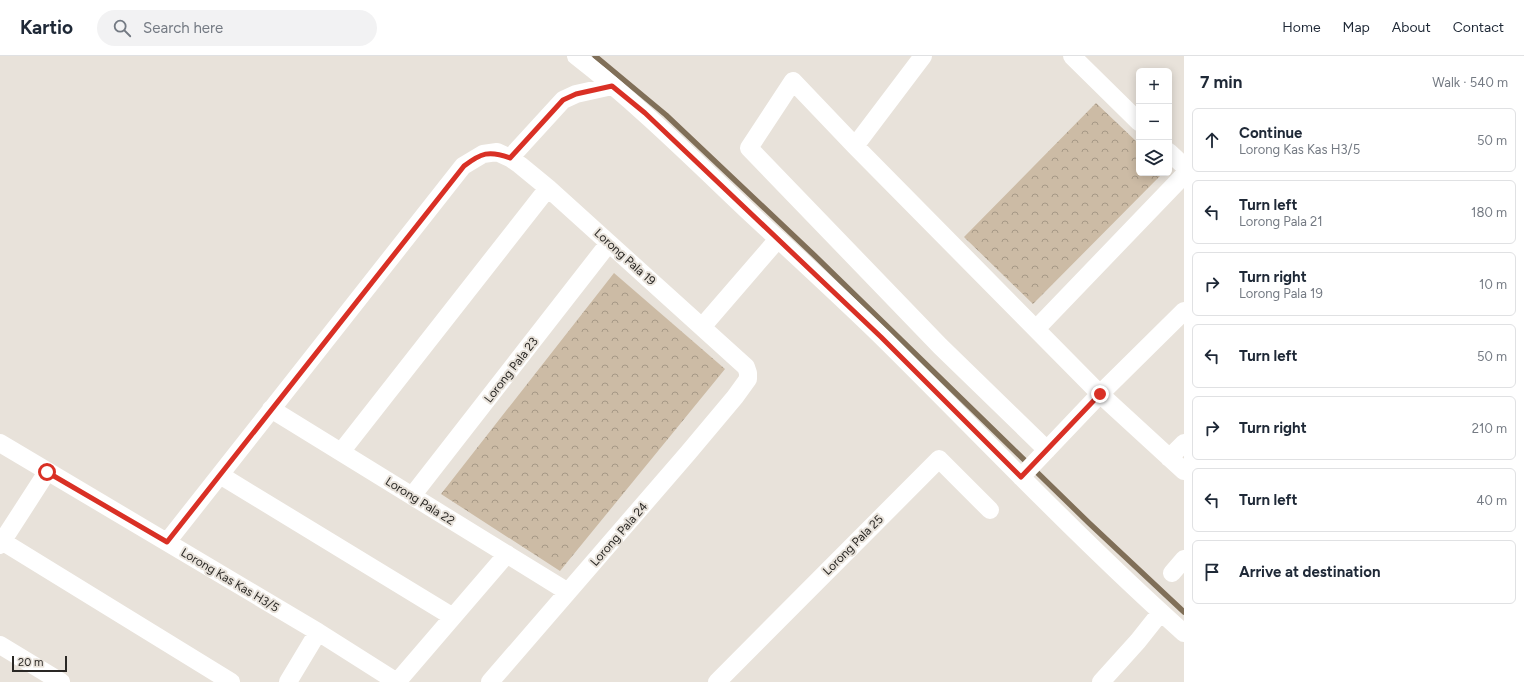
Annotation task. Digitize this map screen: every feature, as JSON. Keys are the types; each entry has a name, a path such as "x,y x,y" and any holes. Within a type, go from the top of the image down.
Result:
{"street":[{"path":"576,56 645,113 778,239 1023,475 1132,586 1184,633"},
{"path":"855,146 923,56"},
{"path":"1072,56 1136,119"},
{"path":"1045,452 940,346 749,148 793,80 855,146 1100,394 1184,471"},
{"path":"510,158 563,100 576,94 612,86"},
{"name":"Lorong Pala 19","path":"271,409 464,166 483,154 496,152 510,158 548,188 746,367 748,379 744,383"},
{"path":"1172,155 1184,166"},
{"path":"1036,329 1184,175"},
{"path":"340,452 548,188"},
{"path":"702,327 778,239"},
{"name":"Lorong Pala 23","path":"412,496 609,243"},
{"path":"1023,475 1100,394 1184,311"},
{"name":"Lorong Pala 24","path":"490,682 688,453 744,383"},
{"path":"167,542 271,409"},
{"name":"Lorong Pala 22","path":"271,409 568,592"},
{"name":"Lorong Kas Kas H3/5","path":"0,443 318,632 397,682"},
{"path":"1169,458 1184,443"},
{"name":"Lorong Pala 25","path":"717,682 939,459 990,510"},
{"path":"47,472 1,542 231,682"},
{"path":"220,475 453,617"},
{"path":"397,682 507,554"},
{"path":"1172,573 1184,559"},
{"path":"1101,682 1138,641 1161,612"},
{"path":"288,682 318,632"},
{"path":"0,645 61,682"}],"green space":[{"path":"1096,103 1136,141 1136,176 1160,176 1033,304 964,237"},
{"path":"614,273 725,369 560,571 441,494"}],"waterway":[{"path":"595,56 666,115 814,255 1089,523 1184,612"}],"route":[{"path":"47,472 167,542 464,166 474,158 483,154 496,152 510,158 563,100 576,94 612,86 645,113 881,337 1021,477 1100,394"}]}
